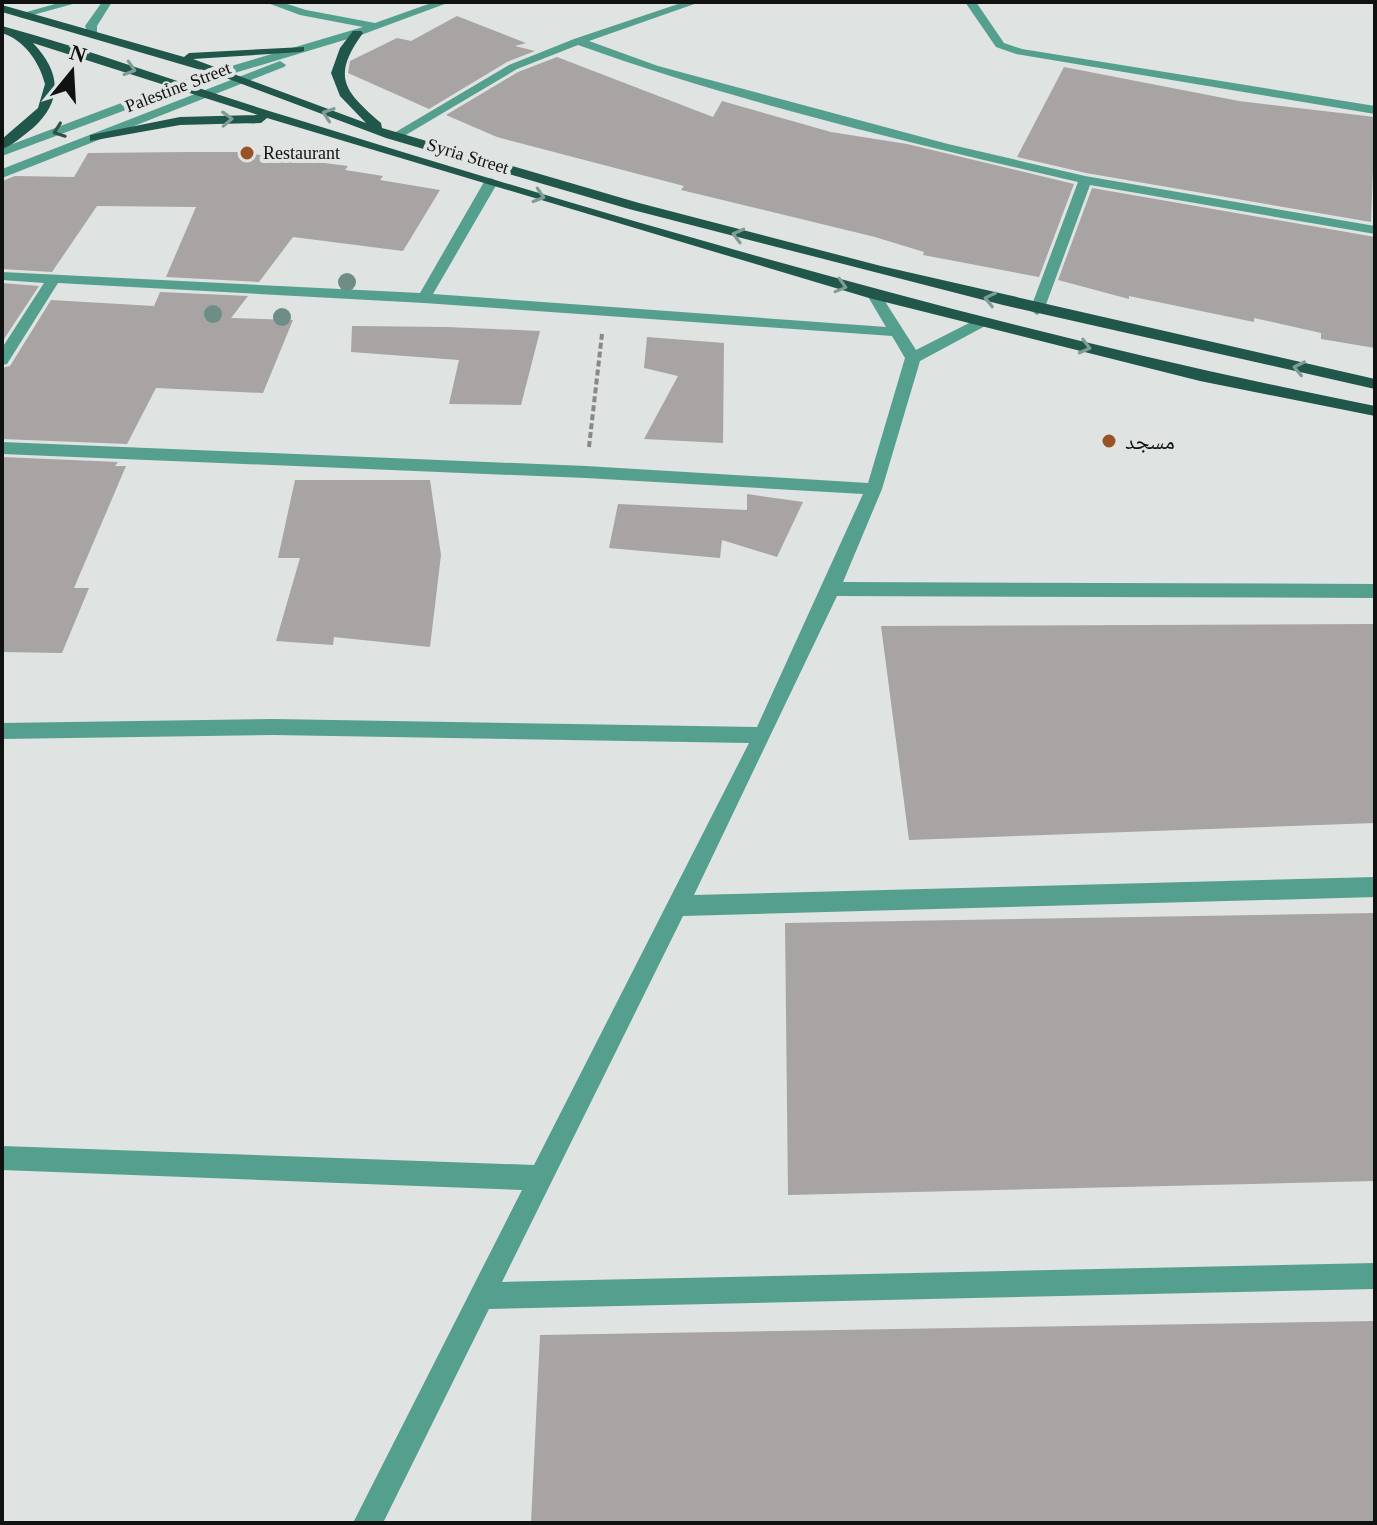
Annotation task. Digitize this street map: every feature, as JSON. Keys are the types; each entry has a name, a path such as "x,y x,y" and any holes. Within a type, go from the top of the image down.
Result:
{"main road":[{"path":"2,8 222,72 298,104 391,135 738,235 1037,310 1375,384"},
{"name":"Syria Street","path":"2,29 285,120 874,295 1200,376 1375,411"},
{"path":"357,33 337,62 335,76 351,104 391,135"},
{"path":"2,145 31,125 46,109 52,92 51,74 43,59 19,35"},
{"path":"167,56 219,56 300,49"},
{"path":"94,138 180,121 285,120"}],"street":[{"path":"22,15 75,2"},
{"path":"93,33 91,26 107,2"},
{"name":"Palestine Street","path":"2,152 181,85 319,45 445,2"},
{"path":"970,2 1000,45 1020,52 1375,110"},
{"path":"274,3 376,27"},
{"path":"391,135 513,67 687,3"},
{"path":"578,41 670,72 945,147 1085,180 1375,230"},
{"name":"Palestine Street","path":"2,174 245,80 319,45"},
{"path":"1037,310 1085,180"},
{"path":"424,298 491,182"},
{"path":"2,276 424,298 896,332"},
{"path":"2,360 53,280"},
{"path":"874,295 913,358"},
{"path":"368,1523 763,735 874,489 913,358 982,322"},
{"path":"2,448 586,472 874,489"},
{"path":"831,589 1375,591"},
{"path":"2,731 274,727 763,735"},
{"path":"676,906 1375,887"},
{"path":"2,1158 543,1178"},
{"path":"483,1296 1375,1276"}],"path":[{"path":"586,472 605,312"}],"building":[{"path":"457,16 526,43 515,46 535,51 507,62 429,109 348,73 350,61 397,38 411,41"},
{"path":"557,57 713,117 722,101 831,132 907,144 1074,184 1039,277 923,255 924,252 875,237 681,190 684,186 497,137 446,115 518,72"},
{"path":"1064,67 1239,101 1375,117 1371,222 1086,173 1017,157"},
{"path":"237,152 348,166 345,170 383,176 380,180 440,190 403,251 293,237 259,282 166,277 196,207 97,206 52,272 2,269 2,181 15,176 74,177 88,153"},
{"path":"1092,188 1375,237 1375,348 1321,339 1321,333 1254,318 1254,322 1129,296 1129,299 1058,280"},
{"path":"2,283 39,286 2,342"},
{"path":"160,292 248,296 231,318 293,320 263,393 156,388 127,444 2,439 2,368 10,366 51,300 154,306"},
{"path":"352,326 540,331 521,405 449,404 459,360 351,352"},
{"path":"647,337 724,343 723,443 644,439 678,376 644,368"},
{"path":"2,457 118,462 115,466 126,466 74,588 89,588 62,653 2,652"},
{"path":"295,480 430,480 441,555 430,647 334,637 333,645 276,641 300,558 278,558"},
{"path":"747,494 803,502 777,557 722,540 720,558 609,548 618,504 747,510"},
{"path":"1375,624 1375,823 909,840 881,626"},
{"path":"1375,913 1375,1181 788,1195 785,923"},
{"path":"1375,1321 1375,1523 531,1523 540,1335"}],"place":[{"name":"Restaurant","path":"247,153"},
{"name":"مسجد","path":"1109,441"}]}
